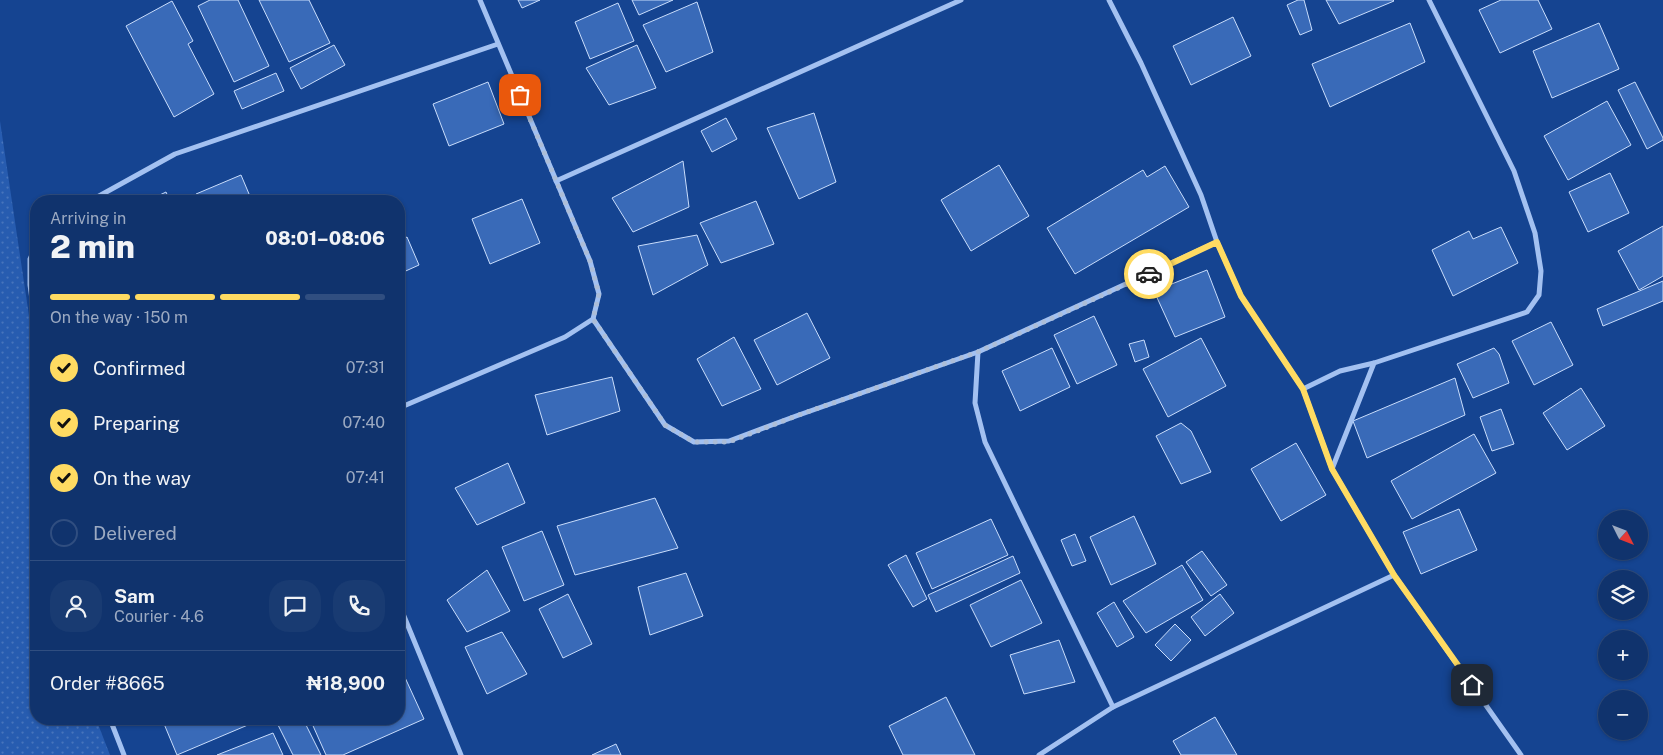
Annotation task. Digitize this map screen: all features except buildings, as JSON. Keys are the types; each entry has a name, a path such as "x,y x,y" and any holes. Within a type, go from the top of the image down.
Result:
{"street":[{"path":"405,405 564,337 593,319 599,294 590,261 480,0"},
{"path":"556,180 961,0"},
{"path":"1109,0 1141,63 1201,195 1217,242 1241,296 1303,389 1332,469 1394,575 1521,755"},
{"path":"1303,389 1340,371 1374,363 1526,312 1539,295 1541,271 1535,234 1514,171 1429,0"},
{"path":"101,195 175,154 498,44"},
{"path":"593,319 665,425 694,442 729,442 796,416 978,352 1217,242"},
{"path":"30,260 30,285"},
{"path":"978,352 975,403 985,442 1113,707"},
{"path":"1332,469 1374,363"},
{"path":"1039,755 1113,707 1394,575"},
{"path":"405,619 461,755"},
{"path":"112,725 124,755"}],"shaded area":[{"path":"0,121 30,323 30,725 98,725 110,755 0,755"}],"way so far":[{"path":"520,95 590,261 599,294 593,319 665,425 694,442 729,442 796,416 978,352 1149,274"}],"route":[{"path":"1149,274 1217,242 1241,296 1303,389 1332,469 1394,575 1472,685"}]}
